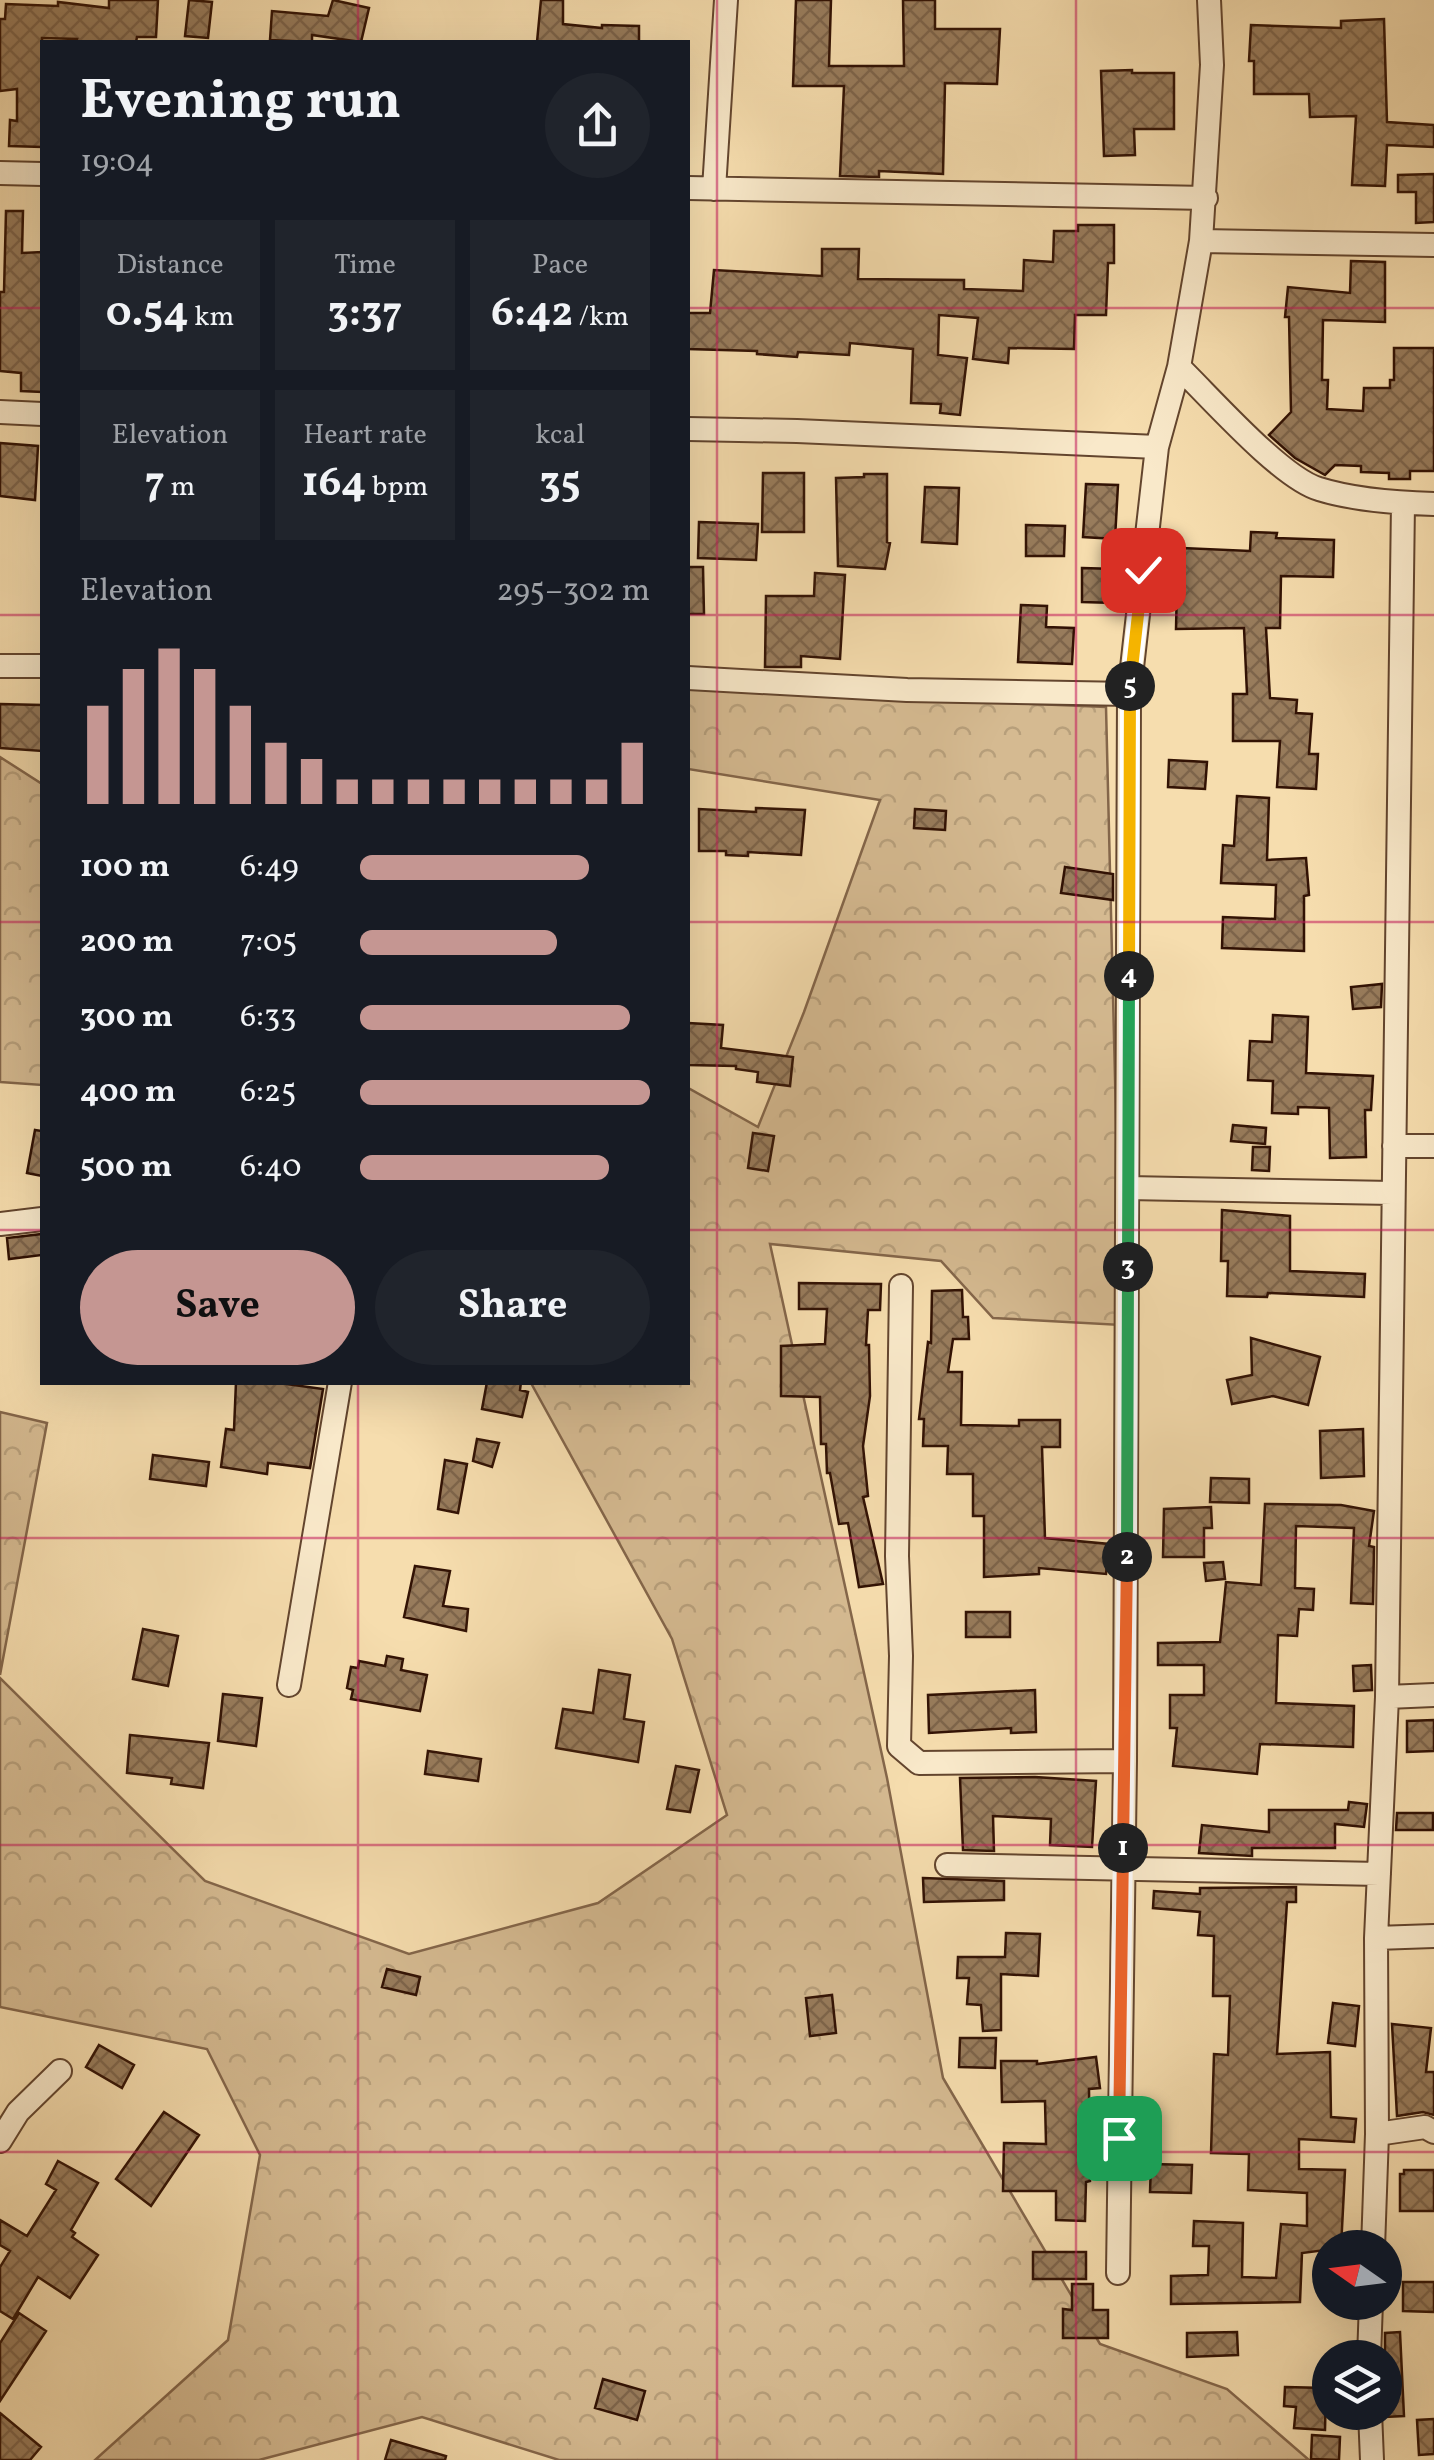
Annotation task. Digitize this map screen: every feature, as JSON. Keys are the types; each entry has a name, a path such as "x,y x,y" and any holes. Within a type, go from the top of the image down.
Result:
{"street":[{"path":"714,189 726,0"},
{"path":"1118,2273 1125,1761 1129,694 1157,447 1179,367 1206,198 1212,66 1209,0"},
{"path":"0,173 40,174"},
{"path":"690,188 1206,198"},
{"path":"1201,241 1434,245"},
{"path":"1179,367 1290,474 1317,489 1434,504"},
{"path":"0,412 40,414"},
{"path":"690,429 1157,447"},
{"path":"1374,2230 1376,1938 1387,1697 1403,503"},
{"path":"0,666 40,666"},
{"path":"690,678 907,690 1129,694"},
{"path":"1394,1146 1434,1146"},
{"path":"1128,1188 1392,1193"},
{"path":"0,1224 40,1220"},
{"path":"901,1286 897,1556 902,1656 900,1746 919,1763 1125,1761"},
{"path":"290,1685 340,1385"},
{"path":"1387,1697 1434,1696"},
{"path":"947,1865 1379,1874"},
{"path":"1376,1938 1434,1936"},
{"path":"0,2142 18,2112 60,2070"},
{"path":"1377,2134 1425,2127 1434,2132"},
{"path":"1371,2430 1372,2460"}],"green space":[{"path":"690,689 1106,707 1121,1325 993,1318 941,1261 770,1244 887,1778 943,2078 1100,2344 1227,2389 1309,2460 559,2460 422,2417 259,2460 95,2460 228,2340 260,2155 207,2049 0,2007 0,1678 205,1881 409,1954 598,1903 727,1815 672,1639 532,1385 690,1385 690,1089 758,1127 880,800 690,769"},
{"path":"0,757 40,783 40,1085 0,1082"},
{"path":"0,1412 47,1423 0,1675"}],"building":[{"path":"109,0 158,0 156,37 42,38 40,147 9,146 10,120 17,121 17,89 0,91 0,19 5,19 6,4 58,6 58,2 109,8"},
{"path":"189,0 212,2 208,38 185,36"},
{"path":"333,0 369,8 361,40 312,35 312,40 270,40 272,11 328,16"},
{"path":"541,0 563,0 563,24 639,26 639,40 537,40"},
{"path":"796,0 831,0 829,66 904,66 903,0 935,0 935,29 1000,29 997,84 945,83 943,174 879,171 879,177 840,176 844,86 793,86"},
{"path":"1384,19 1387,122 1434,125 1434,147 1387,145 1385,186 1352,185 1356,116 1310,117 1309,94 1254,94 1254,61 1249,61 1251,25 1341,28 1341,21"},
{"path":"1101,71 1174,73 1174,129 1134,129 1135,155 1104,156"},
{"path":"1434,174 1434,222 1416,223 1416,192 1398,192 1398,175"},
{"path":"6,211 23,211 22,253 40,252 40,392 21,391 21,373 0,371 0,292 4,292"},
{"path":"1078,225 1114,225 1114,263 1108,263 1106,315 1075,315 1074,349 1009,348 1008,363 973,359 978,318 939,315 938,355 967,358 960,415 940,413 941,404 911,403 913,349 850,343 849,355 798,352 797,357 757,351 690,349 690,313 710,313 714,270 822,276 822,249 859,249 858,279 964,280 964,289 1023,291 1024,260 1053,262 1054,231 1078,231"},
{"path":"1351,261 1385,262 1385,322 1323,320 1322,380 1328,380 1327,409 1363,411 1364,388 1390,388 1390,380 1394,380 1394,348 1434,348 1434,471 1410,471 1410,479 1361,472 1361,466 1335,465 1325,475 1295,458 1269,435 1291,412 1289,317 1285,317 1288,287 1350,293"},
{"path":"0,443 38,446 35,500 0,496"},
{"path":"763,473 804,473 804,532 762,532"},
{"path":"887,474 890,543 885,569 838,566 836,478"},
{"path":"1086,484 1118,485 1115,539 1083,537"},
{"path":"925,487 959,488 957,544 922,542"},
{"path":"699,522 758,524 756,560 698,558"},
{"path":"1026,525 1065,526 1064,556 1026,556"},
{"path":"1251,532 1277,533 1276,538 1334,540 1333,577 1281,576 1280,628 1266,628 1270,698 1297,700 1296,713 1312,714 1309,754 1318,754 1316,789 1277,787 1280,741 1233,741 1233,694 1247,694 1244,628 1176,629 1183,548 1250,551"},
{"path":"690,567 703,567 704,614 690,614"},
{"path":"1082,568 1116,569 1115,603 1082,602"},
{"path":"815,573 845,575 840,659 801,656 801,667 765,667 766,596 814,596"},
{"path":"1021,605 1047,606 1046,627 1074,628 1072,664 1018,662"},
{"path":"0,704 40,705 40,751 0,748"},
{"path":"1169,760 1207,762 1205,789 1168,787"},
{"path":"1237,796 1269,798 1267,860 1306,858 1309,895 1304,896 1304,951 1222,948 1223,917 1275,919 1276,885 1221,883 1223,845 1234,846"},
{"path":"756,808 805,810 801,855 748,852 748,856 699,851 699,809 756,812"},
{"path":"915,809 946,811 945,830 914,828"},
{"path":"1065,867 1113,874 1113,900 1061,893"},
{"path":"1382,984 1381,1007 1353,1009 1351,987"},
{"path":"1273,1015 1308,1017 1306,1073 1373,1076 1371,1110 1365,1110 1366,1157 1330,1158 1329,1108 1298,1107 1298,1114 1272,1113 1273,1081 1248,1080 1250,1041 1272,1042"},
{"path":"690,1023 723,1025 721,1048 793,1057 790,1086 757,1082 758,1072 736,1066 690,1065"},
{"path":"1233,1125 1266,1128 1265,1144 1231,1141"},
{"path":"35,1130 40,1131 40,1176 27,1173"},
{"path":"753,1133 774,1136 768,1171 748,1168"},
{"path":"1253,1147 1270,1147 1269,1171 1252,1170"},
{"path":"1222,1210 1290,1216 1290,1271 1365,1274 1364,1297 1268,1293 1267,1297 1227,1296 1228,1261 1221,1261"},
{"path":"40,1234 40,1255 9,1259 7,1238"},
{"path":"799,1283 881,1284 880,1310 868,1310 870,1396 863,1446 868,1496 863,1497 883,1584 859,1587 848,1523 839,1524 827,1473 826,1444 821,1444 820,1397 781,1396 781,1346 825,1344 827,1309 799,1309"},
{"path":"962,1290 969,1339 953,1339 948,1372 962,1372 961,1425 1019,1426 1019,1420 1060,1420 1060,1447 1042,1447 1045,1538 1109,1544 1106,1574 1039,1568 1039,1574 984,1577 984,1516 973,1516 973,1474 947,1474 948,1446 923,1446 924,1419 919,1419 928,1342 931,1343 932,1291"},
{"path":"1251,1338 1320,1357 1308,1405 1273,1396 1232,1404 1227,1380 1252,1375"},
{"path":"236,1385 323,1389 310,1468 268,1463 267,1474 221,1467 226,1429 234,1430"},
{"path":"486,1385 521,1385 520,1390 528,1392 522,1417 482,1409"},
{"path":"1363,1429 1364,1476 1321,1478 1320,1431"},
{"path":"477,1439 499,1443 492,1467 473,1461"},
{"path":"153,1455 209,1462 206,1486 150,1479"},
{"path":"445,1460 467,1464 458,1513 438,1509"},
{"path":"1211,1478 1249,1479 1249,1503 1210,1502"},
{"path":"1265,1504 1341,1505 1374,1511 1369,1546 1374,1547 1373,1604 1351,1603 1354,1528 1296,1526 1295,1588 1314,1589 1313,1610 1299,1609 1297,1636 1278,1635 1276,1703 1354,1706 1353,1747 1260,1744 1257,1774 1173,1766 1177,1728 1170,1728 1170,1695 1204,1695 1204,1665 1158,1665 1158,1643 1220,1642 1226,1582 1261,1585"},
{"path":"1211,1507 1212,1528 1204,1528 1204,1557 1163,1557 1164,1509"},
{"path":"1223,1562 1225,1579 1206,1581 1204,1563"},
{"path":"415,1566 450,1571 443,1606 468,1609 466,1631 404,1617"},
{"path":"966,1612 1010,1612 1010,1637 966,1637"},
{"path":"143,1629 178,1636 168,1686 133,1679"},
{"path":"387,1656 403,1659 401,1670 427,1675 420,1711 351,1699 353,1690 347,1688 351,1667 358,1668 359,1661 385,1666"},
{"path":"1371,1665 1372,1690 1354,1691 1353,1666"},
{"path":"599,1670 630,1675 624,1719 644,1722 638,1762 556,1748 563,1709 593,1713"},
{"path":"1035,1690 1036,1732 1011,1733 1011,1728 929,1733 928,1695"},
{"path":"223,1694 262,1698 256,1746 218,1741"},
{"path":"1434,1720 1434,1751 1407,1752 1407,1721"},
{"path":"130,1735 209,1743 203,1788 171,1784 172,1778 127,1773"},
{"path":"428,1751 481,1759 478,1781 425,1774"},
{"path":"676,1766 699,1770 690,1812 667,1809"},
{"path":"960,1778 1096,1781 1092,1847 1050,1845 1051,1819 993,1816 994,1851 963,1850"},
{"path":"1349,1802 1367,1804 1364,1827 1335,1824 1335,1848 1252,1848 1252,1856 1199,1853 1202,1825 1269,1832 1269,1810 1348,1810"},
{"path":"1397,1813 1433,1813 1433,1830 1396,1830"},
{"path":"923,1878 1004,1881 1004,1900 924,1902"},
{"path":"1296,1887 1296,1902 1287,1902 1277,2054 1330,2052 1331,2117 1356,2119 1354,2142 1299,2139 1299,2169 1345,2170 1342,2230 1312,2230 1312,2252 1302,2253 1300,2302 1171,2304 1171,2276 1208,2275 1209,2246 1193,2246 1194,2221 1243,2223 1242,2277 1276,2278 1281,2224 1307,2226 1307,2193 1248,2190 1249,2154 1211,2153 1214,2054 1228,2055 1230,1996 1213,1996 1214,1936 1198,1935 1200,1912 1153,1908 1154,1891 1200,1894 1200,1888"},
{"path":"1006,1933 1040,1934 1038,1976 1001,1974 1001,2030 983,2031 981,2005 967,2004 969,1978 957,1978 958,1957 1005,1957"},
{"path":"387,1969 420,1977 416,1995 382,1987"},
{"path":"832,1995 836,2033 810,2036 806,1998"},
{"path":"1333,2003 1359,2006 1355,2046 1328,2043"},
{"path":"1392,2024 1431,2028 1426,2072 1434,2072 1434,2115 1423,2112 1397,2116"},
{"path":"960,2038 996,2038 995,2068 959,2067"},
{"path":"99,2045 134,2065 122,2088 86,2067"},
{"path":"1096,2057 1100,2088 1089,2089 1090,2181 1086,2182 1085,2221 1056,2220 1056,2191 1003,2191 1004,2143 1046,2144 1045,2101 1002,2102 1001,2061 1037,2064"},
{"path":"164,2112 199,2135 151,2206 116,2179"},
{"path":"1135,2119 1148,2119 1147,2147 1135,2147"},
{"path":"58,2161 98,2183 71,2230 75,2233 72,2237 98,2255 70,2298 38,2277 13,2319 0,2311 0,2267 10,2251 0,2245 0,2220 27,2236 56,2190 46,2184"},
{"path":"1151,2164 1192,2165 1191,2193 1150,2192"},
{"path":"1404,2170 1434,2170 1434,2211 1400,2211 1400,2174"},
{"path":"1033,2252 1086,2252 1086,2279 1033,2279"},
{"path":"1403,2282 1434,2282 1434,2312 1403,2311"},
{"path":"1072,2284 1093,2284 1093,2310 1108,2310 1108,2338 1063,2338 1063,2309 1072,2310"},
{"path":"19,2313 46,2331 0,2401 0,2343"},
{"path":"1237,2332 1238,2355 1187,2357 1187,2333"},
{"path":"1400,2332 1400,2340 1385,2340 1385,2333"},
{"path":"603,2379 645,2391 637,2420 595,2408"},
{"path":"1285,2387 1312,2388 1312,2429 1294,2428 1296,2407 1284,2406"},
{"path":"0,2413 41,2447 30,2460 0,2460"},
{"path":"1434,2419 1434,2454 1419,2455 1417,2420"},
{"path":"1312,2435 1340,2437 1339,2460 1311,2459"},
{"path":"391,2440 446,2456 445,2460 385,2460"}],"route":[{"path":"1119,2138 1128,1368 1129,694 1143,570"}]}
